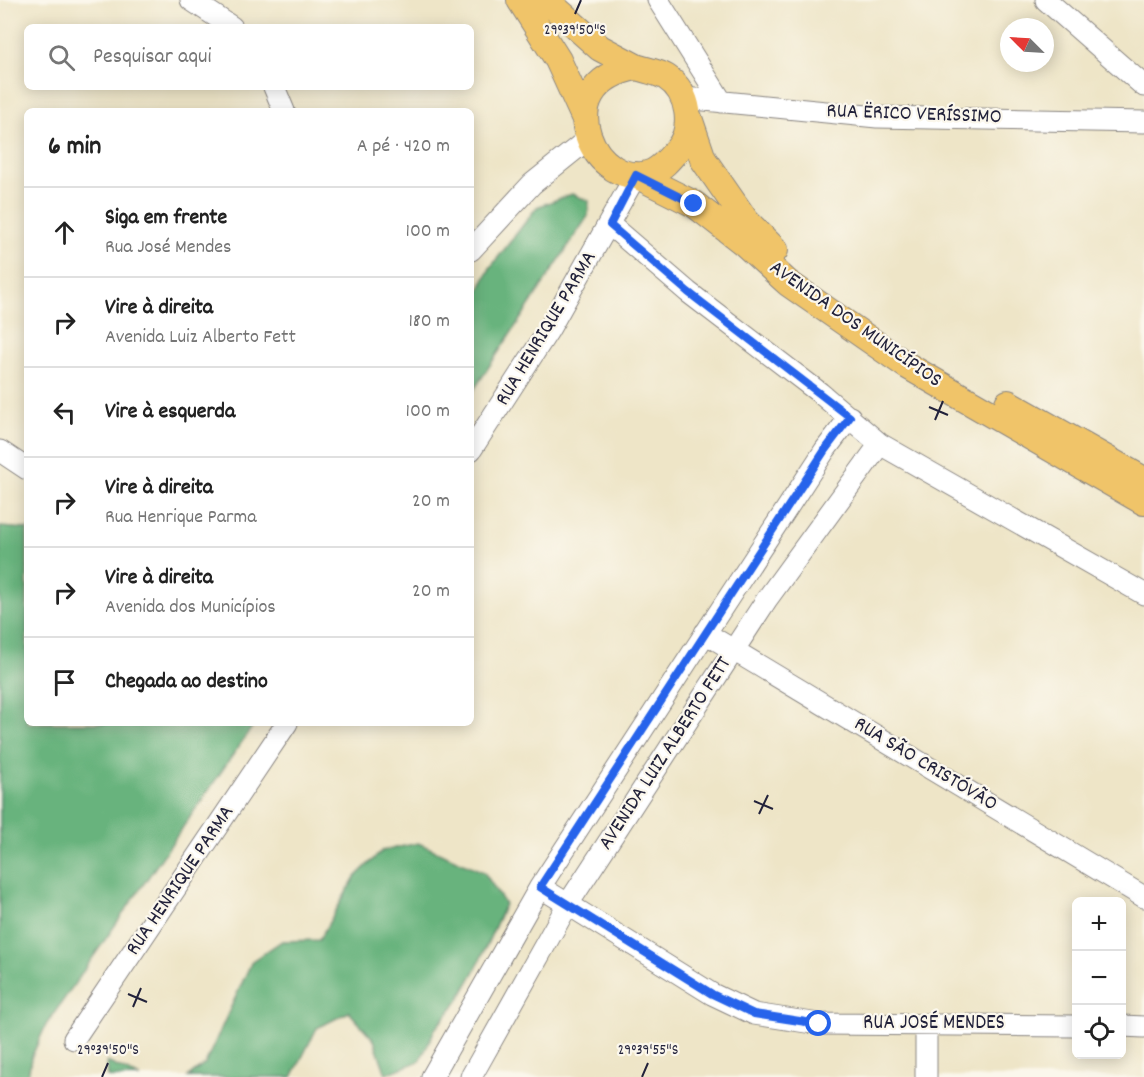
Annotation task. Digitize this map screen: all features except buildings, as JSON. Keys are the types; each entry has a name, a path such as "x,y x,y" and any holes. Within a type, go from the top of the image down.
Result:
{"main road":[{"path":"520,0 558,60 600,158 618,170 636,175 652,172 665,164 683,144 686,108 676,86 665,76 636,67 600,48 546,0"},
{"path":"586,128 591,94 607,77 621,70 636,67"},
{"name":"AVENIDA DOS MUNICÍPIOS","path":"686,108 703,159 746,221 797,271 915,351 1144,480"},
{"name":"AVENIDA DOS MUNICÍPIOS","path":"636,175 694,204 744,243 788,284 906,365 1144,502"}],"street":[{"path":"191,0 227,24"},
{"path":"657,0 722,102"},
{"path":"1046,0 1144,86"},
{"path":"275,90 283,108"},
{"name":"RUA ËRICO VERÍSSIMO","path":"686,108 722,102 877,117 1144,122"},
{"path":"474,247 586,128"},
{"name":"RUA HENRIQUE PARMA","path":"474,445 548,331 610,225 636,175"},
{"path":"610,225 688,292 850,417 880,444 1144,594"},
{"name":"AVENIDA LUIZ ALBERTO FETT","path":"432,1077 540,887 825,450 850,417"},
{"name":"AVENIDA LUIZ ALBERTO FETT","path":"471,1077 568,904 767,599 880,444"},
{"path":"0,451 24,467"},
{"name":"RUA SÃO CRISTÓVÃO","path":"705,633 1144,897"},
{"name":"RUA HENRIQUE PARMA","path":"74,1039 285,726"},
{"name":"RUA JOSÉ MENDES","path":"540,887 712,994 754,1014 819,1024 1072,1026"},
{"path":"926,1024 926,1077"},
{"path":"1126,1026 1144,1027"}],"green space":[{"path":"572,194 589,201 588,216 474,389 474,301 490,268 537,207"},
{"path":"0,527 24,529 24,726 253,726 46,1025 31,1058 28,1077 0,1077"},
{"path":"418,843 484,872 505,904 476,969 458,1001 435,1029 420,1061 386,1074 374,1040 349,1012 317,1028 292,1077 188,1077 205,1064 252,961 282,941 319,940 355,877 382,851"},
{"path":"107,1062 140,1077 108,1077"}],"route":[{"path":"694,204 636,175 610,225 688,292 850,417 825,450 540,887 712,994 754,1014 819,1024"}]}
